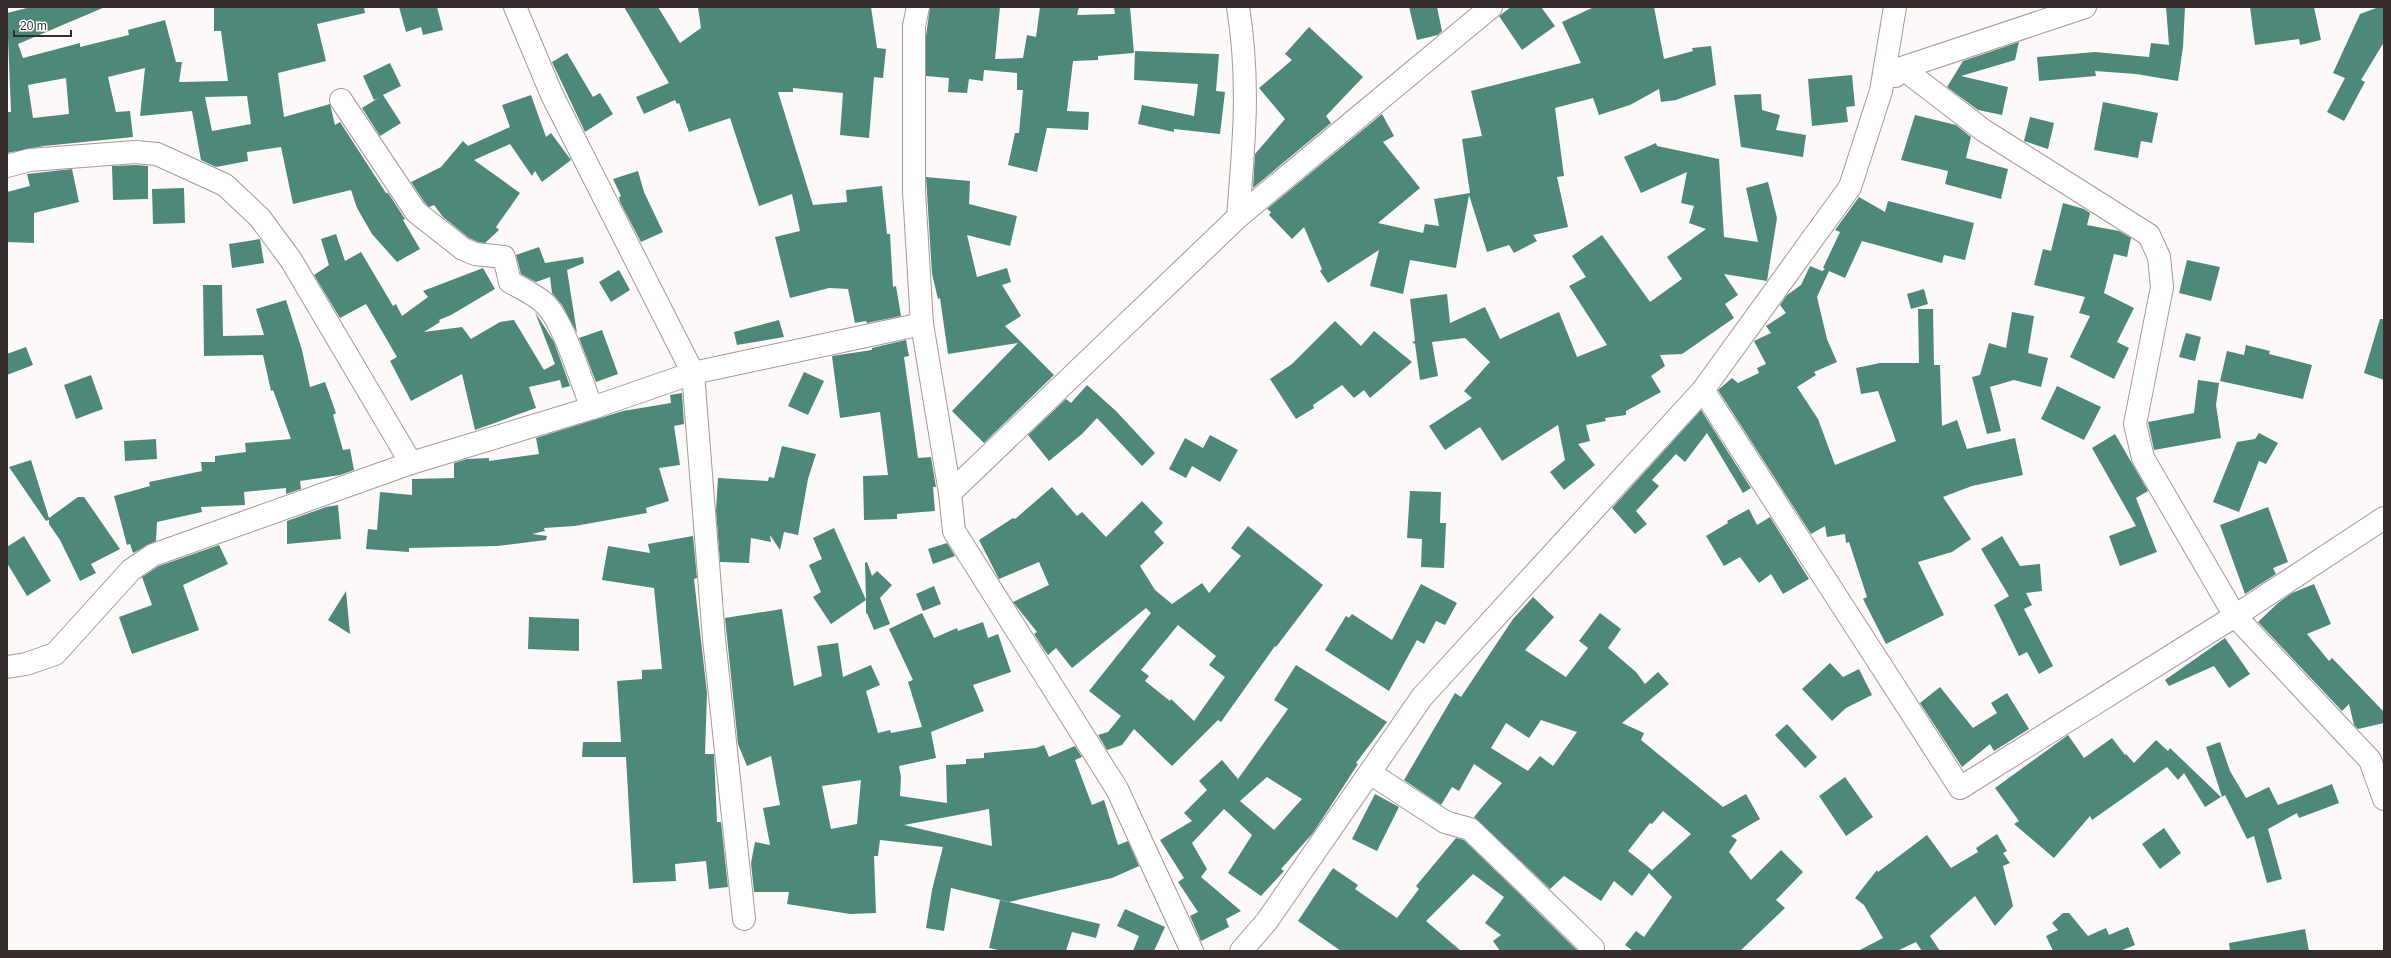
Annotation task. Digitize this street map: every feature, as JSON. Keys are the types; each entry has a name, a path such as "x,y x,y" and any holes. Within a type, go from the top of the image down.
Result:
{"street":[{"path":"515,7 552,95 692,373 714,639 744,919"},
{"path":"918,7 914,26 914,191 922,324 950,493 954,531 1117,789 1192,951"},
{"path":"1238,7 1244,44 1247,113 1238,217"},
{"path":"950,493 1238,217 1491,7"},
{"path":"1241,951 1267,921 1422,697 1703,390 1850,187 1881,91 1895,7"},
{"path":"1881,91 1902,68 2085,7"},
{"path":"1902,68 1983,130 2149,235 2159,257 2162,287 2135,424 2143,458 2235,616 2370,760 2384,799"},
{"path":"341,100 416,212 463,249 476,254 504,257 510,282 538,298 552,311 592,408"},
{"path":"7,166 30,160 135,152 157,154 225,185 260,218 291,260 411,463"},
{"path":"7,667 26,664 54,654 131,570 153,555 411,463 592,408 692,373 922,324"},
{"path":"1703,390 1960,788 2235,616 2384,518"},
{"path":"1370,773 1445,822 1470,829 1593,948"}],"building":[{"path":"31,7 105,7 18,44 23,58 80,43 80,47 129,35 128,30 165,20 176,62 182,62 179,82 228,81 221,31 214,31 214,7 364,7 365,13 317,24 326,61 278,73 284,117 330,104 335,125 340,122 386,193 388,193 405,219 403,220 420,249 397,262 372,234 357,208 351,190 293,204 281,147 247,152 248,161 216,167 201,160 192,111 140,116 145,68 108,77 116,112 130,111 133,137 44,146 7,153 7,112 11,112 7,13","holes":["66,78 69,114 33,118 28,85","247,96 251,124 212,131 205,97"]},
{"path":"399,7 437,7 443,30 423,35 421,27 406,32"},
{"path":"624,7 658,7 680,43 701,28 698,7 871,7 877,48 886,49 883,78 874,77 869,138 840,135 843,93 793,88 793,92 778,92 813,205 847,202 846,190 882,186 887,234 890,234 893,287 896,286 901,316 867,323 866,321 855,323 848,289 829,288 790,298 775,237 800,231 792,194 759,206 730,118 689,132 679,103 677,104 675,100 644,114 636,97 669,83"},
{"path":"930,7 1000,7 995,59 1023,58 1027,35 1036,37 1040,7 1079,7 1077,15 1115,14 1114,7 1130,7 1134,53 1098,56 1098,60 1073,61 1067,111 1089,112 1088,130 1047,128 1037,172 1008,165 1015,133 1019,133 1023,90 1017,90 1017,73 984,70 983,81 969,79 967,93 948,92 949,78 926,76 926,36"},
{"path":"1409,7 1437,7 1442,31 1438,35 1417,40"},
{"path":"1511,7 1541,7 1555,26 1522,50 1499,16"},
{"path":"1594,7 1654,7 1664,59 1693,51 1692,48 1711,46 1716,85 1676,100 1661,102 1659,89 1630,105 1599,115 1593,98 1555,108 1564,176 1557,177 1568,227 1533,235 1537,241 1514,253 1509,245 1487,252 1469,195 1456,268 1410,260 1403,294 1370,286 1379,250 1328,283 1320,271 1322,269 1304,227 1292,239 1269,215 1271,212 1267,209 1382,114 1394,136 1383,142 1420,188 1378,223 1423,233 1425,224 1439,226 1434,199 1470,193 1462,139 1482,136 1471,91 1581,63 1562,22"},
{"path":"2166,7 2185,7 2183,47 2178,81 2136,74 2095,71 2096,76 2039,81 2037,57 2095,52 2149,57 2151,43 2169,45"},
{"path":"2250,7 2314,7 2321,40 2300,45 2299,39 2255,45"},
{"path":"2379,7 2384,7 2384,42 2361,80 2365,82 2344,121 2327,112 2345,78 2333,73 2360,14"},
{"path":"1309,27 1363,77 1326,116 1331,123 1253,188 1255,154 1285,119 1259,88 1292,60 1285,54"},
{"path":"2019,42 2015,60 1961,76 2008,87 2002,115 1978,110 1947,87 1963,61"},
{"path":"1135,51 1219,54 1216,91 1225,92 1220,134 1174,129 1174,132 1138,124 1142,105 1194,116 1198,84 1134,80"},
{"path":"567,53 593,97 600,93 613,114 585,132 552,62"},
{"path":"390,63 401,86 383,95 401,123 380,136 362,108 380,97 374,100 363,76"},
{"path":"1852,75 1855,106 1846,107 1848,122 1812,126 1808,79"},
{"path":"1761,94 1762,110 1780,115 1776,130 1806,135 1803,157 1741,147 1734,95"},
{"path":"531,95 546,137 551,133 571,160 542,182 535,171 532,176 510,144 474,160 520,193 496,227 499,230 485,243 478,242 469,238 443,217 434,205 429,207 411,182 441,167 463,141 468,146 510,127 502,105"},
{"path":"2103,102 2158,113 2152,143 2141,141 2138,158 2094,150"},
{"path":"1915,115 1956,125 1971,137 1966,158 2008,169 2001,199 1945,184 1948,171 1901,160"},
{"path":"2030,117 2054,123 2048,149 2024,141"},
{"path":"1656,143 1657,146 1719,159 1724,237 1758,242 1746,188 1768,182 1777,218 1767,281 1724,274 1738,295 1725,304 1734,318 1682,354 1660,355 1665,366 1651,376 1661,392 1626,411 1626,415 1605,418 1606,421 1586,425 1590,441 1578,444 1595,465 1564,490 1550,472 1565,460 1558,425 1502,461 1480,427 1445,450 1429,426 1472,398 1464,391 1490,362 1465,338 1432,342 1438,376 1420,380 1415,344 1412,342 1415,341 1410,299 1447,294 1450,323 1485,307 1500,339 1559,312 1577,357 1607,345 1569,286 1586,277 1572,256 1602,235 1650,302 1682,279 1667,257 1706,229 1689,223 1694,206 1681,203 1687,172 1641,193 1624,157"},
{"path":"112,166 148,166 148,199 113,200"},
{"path":"72,169 79,202 34,213 34,243 7,242 7,192 30,186 27,174"},
{"path":"638,171 644,192 663,232 641,242 620,202 619,197 621,196 613,179"},
{"path":"926,177 970,181 969,204 1017,216 1010,246 967,235 977,277 1007,268 1011,282 1002,285 1021,316 1005,326 1054,375 984,443 952,411 1018,343 948,354 940,298 938,299 932,274"},
{"path":"184,188 185,223 153,224 152,189"},
{"path":"1859,197 1885,212 1888,201 1974,223 1965,260 1944,255 1942,263 1862,241 1845,278 1829,271 1817,297 1827,339 1837,362 1814,372 1816,375 1797,387 1818,419 1835,465 1896,441 1878,391 1861,394 1856,368 1880,363 1919,363 1918,309 1933,309 1934,365 1940,365 1942,426 1957,420 1967,449 2015,438 2023,475 1972,486 1943,497 1971,539 1952,552 1918,562 1944,615 1886,644 1863,599 1867,597 1849,542 1846,543 1845,534 1827,537 1825,526 1811,534 1718,390 1732,378 1738,383 1759,373 1757,368 1766,364 1754,341 1771,333 1766,326 1786,313 1780,305 1787,295 1801,285 1810,266 1822,271 1825,269 1823,268 1840,232 1835,230"},
{"path":"2063,203 2084,209 2090,213 2087,225 2119,231 2131,238 2127,257 2114,254 2104,293 2134,308 2117,342 2129,348 2114,379 2070,357 2090,316 2079,313 2085,297 2034,285 2043,249 2051,251"},
{"path":"336,234 345,261 361,252 393,306 396,304 402,316 428,297 423,291 483,268 495,289 451,315 439,320 440,322 424,332 462,327 471,339 500,322 514,320 544,370 555,364 535,312 554,342 570,386 562,388 560,380 529,387 536,408 475,430 462,374 411,401 390,361 397,357 366,304 340,318 314,275 329,265 321,239"},
{"path":"260,239 264,263 232,268 229,244"},
{"path":"539,247 545,263 583,257 584,263 567,270 577,333 562,305 552,293 550,277 536,282 521,274 516,255"},
{"path":"2187,260 2220,267 2211,301 2179,293"},
{"path":"619,270 630,290 611,302 599,282"},
{"path":"203,285 222,285 223,336 264,335 256,309 286,300 302,350 310,387 325,382 336,413 333,415 343,450 350,449 354,470 340,475 300,481 301,489 286,494 286,488 244,492 245,505 201,507 202,512 157,522 156,541 133,553 130,544 127,545 114,496 150,486 149,482 202,471 201,462 215,462 215,456 246,452 245,443 291,439 273,390 271,391 263,355 204,356"},
{"path":"1924,289 1928,304 1911,309 1907,294"},
{"path":"2012,312 2034,316 2028,353 2048,358 2041,387 2014,380 1990,387 2001,431 1987,434 1972,377 1980,375 1989,343 2006,348"},
{"path":"2380,319 2384,319 2384,380 2364,373"},
{"path":"779,320 784,337 737,345 734,332"},
{"path":"1335,321 1361,346 1374,331 1412,362 1370,398 1364,390 1354,398 1342,385 1313,405 1314,408 1296,419 1270,379 1292,364"},
{"path":"602,330 618,374 596,382 579,338"},
{"path":"2186,333 2201,337 2195,361 2179,357"},
{"path":"906,340 909,356 904,357 918,458 931,457 936,487 933,487 935,511 897,514 897,519 864,520 863,476 888,475 880,412 840,418 832,356 872,350 872,348"},
{"path":"2246,345 2270,351 2269,354 2312,365 2303,399 2220,381 2227,351 2244,355"},
{"path":"26,347 33,365 7,375 7,354"},
{"path":"804,372 824,381 808,415 788,406"},
{"path":"91,375 103,409 76,419 64,385"},
{"path":"2198,380 2219,383 2216,405 2221,438 2154,450 2148,422 2194,413"},
{"path":"1087,385 1116,411 1155,453 1142,466 1097,418 1082,434 1049,461 1028,435 1066,399 1071,403"},
{"path":"2057,386 2101,407 2084,440 2041,419"},
{"path":"682,393 684,424 674,426 680,465 659,468 669,501 646,508 647,513 575,526 544,528 545,531 532,534 547,536 546,540 497,546 409,548 409,552 366,549 368,529 377,530 380,492 412,495 412,479 454,478 454,463 467,459 489,458 489,461 539,454 536,438 623,411 671,403 670,395"},
{"path":"1701,410 1751,488 1743,493 1707,433 1685,462 1676,454 1652,480 1659,486 1636,511 1647,524 1635,534 1612,508"},
{"path":"2259,433 2278,443 2266,464 2259,461 2239,512 2213,502 2237,442 2255,439"},
{"path":"2115,434 2148,491 2136,498 2157,552 2120,566 2109,536 2136,526 2092,448"},
{"path":"1210,435 1238,450 1220,482 1192,466 1186,478 1169,469 1185,438 1203,448"},
{"path":"156,439 157,459 125,461 124,441"},
{"path":"782,446 816,454 808,479 798,535 784,532 780,550 770,535 771,542 751,538 749,563 720,562 716,510 718,478 768,481 769,477 774,478"},
{"path":"31,460 49,518 78,497 84,497 120,549 91,564 96,573 80,581 60,540 49,524 49,520 46,521 9,467"},
{"path":"1052,487 1077,516 1082,512 1106,537 1142,501 1163,523 1154,532 1164,543 1140,566 1155,590 1172,604 1202,583 1209,593 1241,556 1231,548 1248,526 1323,585 1276,647 1275,646 1221,722 1218,720 1172,766 1134,729 1122,745 1107,750 1098,735 1108,732 1121,716 1089,691 1151,613 1146,608 1072,668 1056,648 1048,655 1034,634 1037,632 1013,602 1049,585 1039,562 999,579 979,540 1013,518 1015,519","holes":["1178,625 1216,656 1209,665 1225,677 1194,721 1171,699 1170,701 1145,681 1149,676 1141,670"]},
{"path":"1410,491 1441,492 1440,523 1446,523 1444,568 1421,567 1422,539 1407,538"},
{"path":"338,505 341,539 287,544 287,521 326,507"},
{"path":"2268,507 2288,562 2273,568 2276,574 2245,594 2220,525"},
{"path":"1749,509 1757,525 1770,517 1809,579 1783,594 1771,574 1759,583 1740,557 1724,566 1706,536 1728,523 1727,521"},
{"path":"834,528 866,600 831,624 813,597 821,592 809,565 822,559 813,538"},
{"path":"24,536 51,581 27,596 7,563 7,547"},
{"path":"693,536 697,578 694,579 707,693 705,754 714,754 717,822 721,822 728,887 709,889 706,861 675,864 676,881 633,883 626,757 582,757 583,742 621,742 617,681 642,679 642,670 662,669 654,588 602,580 608,546 650,553 648,544"},
{"path":"2002,536 2020,566 2040,564 2042,591 2026,593 2032,605 2024,609 2053,666 2039,674 2027,652 2019,656 1994,605 2009,596 1981,549"},
{"path":"947,543 955,556 933,564 928,549"},
{"path":"219,545 228,564 183,585 199,630 132,654 119,617 152,605 142,577 159,566"},
{"path":"867,562 872,576 877,571 892,585 880,598 890,624 874,630 867,613 866,614 865,563"},
{"path":"1421,584 1457,603 1445,625 1436,621 1424,644 1417,640 1389,691 1325,650 1346,616 1349,618 1352,614 1392,640"},
{"path":"2314,584 2331,624 2307,634 2329,661 2332,658 2384,712 2384,723 2358,729 2354,725 2349,704 2342,711 2258,622 2278,603 2292,593"},
{"path":"934,586 941,604 923,611 916,594"},
{"path":"346,591 350,634 328,620"},
{"path":"1533,597 1554,617 1525,650 1566,677 1588,648 1579,641 1600,613 1621,629 1608,648 1636,672 1645,684 1658,672 1669,684 1622,723 1644,733 1641,740 1723,807 1746,794 1760,819 1731,836 1737,840 1729,852 1751,880 1781,850 1803,872 1776,900 1785,908 1740,951 1633,951 1625,945 1636,931 1644,937 1672,897 1649,873 1632,896 1614,881 1601,901 1564,876 1550,889 1474,817 1502,783 1474,764 1459,791 1452,787 1441,805 1404,780 1455,693 1461,697 1513,619","holes":["1541,720 1577,732 1553,766 1540,756 1528,771 1491,748 1506,723 1529,738","1663,811 1691,834 1650,872 1652,870 1628,851 1650,823 1652,824"]},
{"path":"782,609 794,686 822,676 817,646 838,643 843,677 871,665 880,685 866,691 878,733 890,730 891,733 922,727 908,682 913,680 889,629 922,613 934,638 957,628 958,631 983,622 988,638 998,634 1011,672 973,685 984,711 931,732 936,758 899,766 901,777 900,796 947,803 946,765 966,764 966,759 984,758 984,753 1036,748 1044,745 1049,757 1075,746 1082,757 1075,760 1092,805 1104,800 1118,845 1128,841 1139,866 1112,878 1009,902 951,888 944,931 926,928 932,890 943,847 880,840 878,856 874,856 876,913 850,914 787,904 789,892 754,892 751,863 755,842 770,845 763,808 780,805 771,756 747,766 738,744 725,618","holes":["861,780 857,824 831,829 822,786","989,809 992,846 904,825 979,811"]},
{"path":"529,617 579,619 579,651 528,649"},
{"path":"2225,638 2250,674 2229,688 2214,666 2169,686 2165,680"},
{"path":"1830,663 1843,677 1859,669 1872,695 1846,708 1832,721 1802,689"},
{"path":"1296,665 1387,722 1356,763 1358,764 1313,833 1281,869 1284,871 1261,896 1228,873 1252,835 1224,809 1192,843 1207,869 1201,877 1241,911 1226,919 1229,927 1201,941 1190,916 1198,912 1178,882 1184,878 1160,840 1192,821 1184,813 1207,790 1199,781 1222,760 1238,779 1288,709 1274,700","holes":["1267,777 1302,799 1274,830 1240,801"]},
{"path":"1940,687 1973,728 1997,713 1991,703 2007,693 2029,729 1994,751 1990,744 1962,767 1920,703"},
{"path":"1787,724 1817,757 1805,768 1775,735"},
{"path":"2068,735 2084,758 2112,738 2125,755 2126,754 2134,763 2156,740 2168,751 2170,748 2221,797 2205,807 2184,773 2178,780 2167,767 2092,820 2090,816 2054,858 2014,824 2019,821 1995,788"},
{"path":"2220,742 2230,771 2246,798 2269,787 2278,805 2332,784 2339,803 2299,818 2297,813 2268,829 2282,879 2267,883 2254,836 2247,839 2225,795 2222,797 2206,747"},
{"path":"1845,777 1873,817 1846,836 1819,796"},
{"path":"1375,794 1399,807 1377,851 1352,839"},
{"path":"2164,828 2181,853 2160,869 2142,844"},
{"path":"1997,834 2007,851 2003,853 2010,863 2003,866 2013,906 1995,926 1975,896 1930,936 1940,951 1922,951 1916,942 1897,951 1858,951 1883,938 1864,905 1855,898 1877,870 1878,872 1927,835 1951,868 1978,852 1976,848"},
{"path":"1456,838 1464,840 1578,951 1500,951 1493,941 1501,935 1485,923 1504,897 1473,874 1426,921 1461,951 1341,951 1298,921 1333,868 1358,885 1355,889 1397,918 1419,889 1416,886"},
{"path":"1000,900 1100,924 1096,938 1072,932 1066,951 1003,951 989,948"},
{"path":"1125,909 1165,927 1154,951 1133,951 1139,936 1117,926"},
{"path":"2063,913 2069,913 2088,936 2106,928 2109,935 2128,927 2135,945 2120,951 2053,951 2046,936 2058,930 2052,923"},
{"path":"2305,929 2309,951 2230,951 2229,943"}]}
